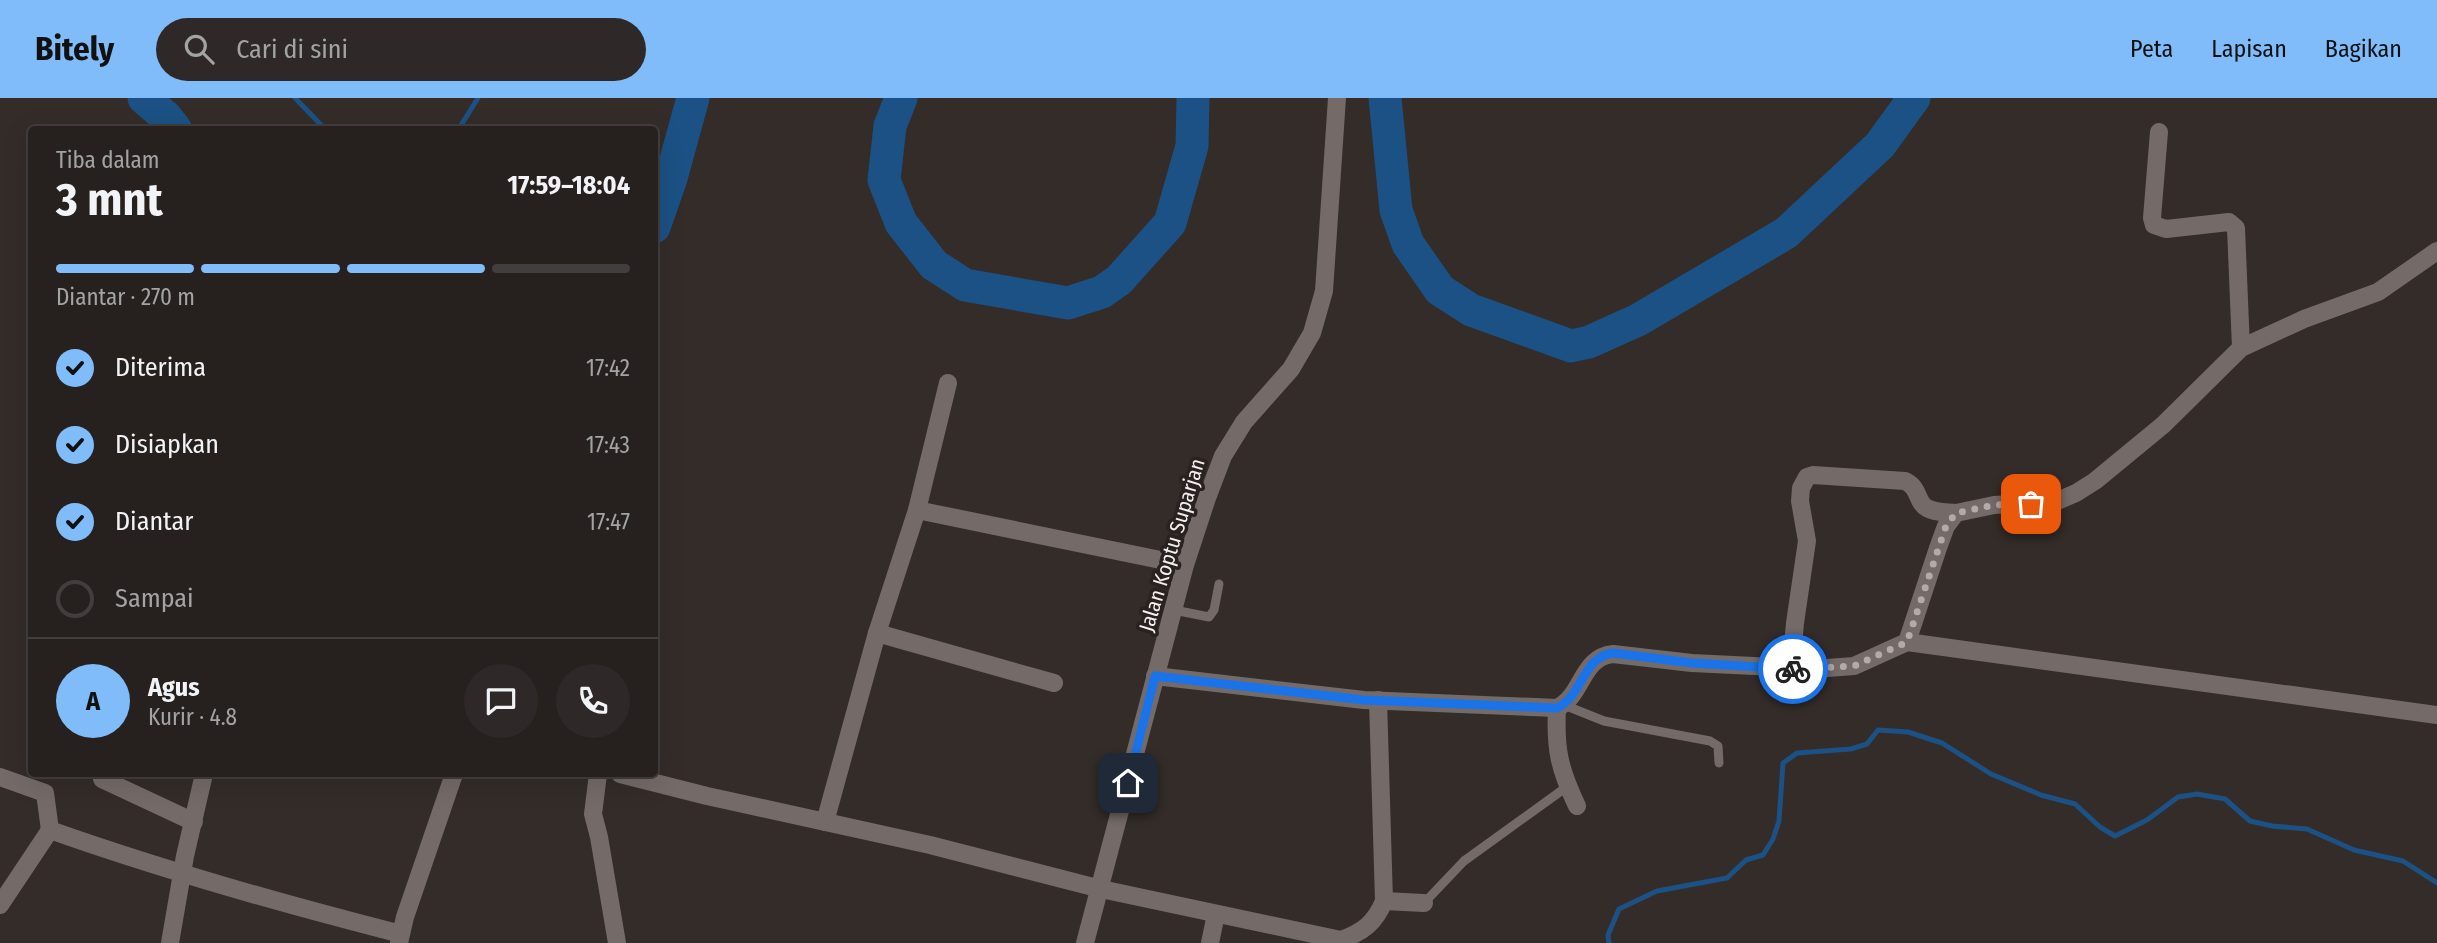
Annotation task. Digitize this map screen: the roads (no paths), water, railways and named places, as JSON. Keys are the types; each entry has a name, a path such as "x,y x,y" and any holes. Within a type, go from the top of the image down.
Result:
{"street":[{"name":"Jalan Koptu Suparjan","path":"1085,943 1185,565 1223,456 1244,422 1291,369 1312,334 1324,291 1337,98"},
{"path":"2160,132 2152,218 2154,225 2166,229 2229,222 2233,224 2241,348"},
{"path":"1791,668 1796,611 1807,541 1800,501 1801,488 1807,477 1813,475 1905,481 1917,490 1926,508 1956,513 1994,505 2055,502 2095,481 2162,425 2241,348 2304,319 2378,292 2437,251"},
{"path":"825,822 877,633 917,510 948,383"},
{"path":"917,510 1185,565"},
{"path":"1907,642 1946,526 1956,513"},
{"path":"877,633 1054,683"},
{"path":"1577,806 1559,764 1556,739 1560,707 1594,660 1613,653 1692,663 1791,668 1854,666 1907,642 2437,715"},
{"path":"1155,676 1378,700 1560,707"},
{"path":"633,777 930,845 1101,889 1341,940 1357,934 1377,917 1384,901 1378,700"},
{"path":"0,777 44,793 50,830 0,905"},
{"path":"170,943 203,777"},
{"path":"50,830 182,874 400,939 453,777"},
{"path":"598,777 593,814 617,943"},
{"path":"103,779 194,822"},
{"path":"1384,901 1424,903"},
{"path":"1210,943 1216,914"}],"lane":[{"path":"1174,610 1209,617 1214,610 1219,584"},
{"path":"1560,707 1604,721 1710,741 1717,746 1719,763"},
{"path":"1424,903 1464,861 1568,786"}],"waterway":[{"path":"144,98 173,126"},
{"path":"295,98 322,126"},
{"path":"460,126 478,98"},
{"path":"658,215 693,98"},
{"path":"901,98 890,126 884,180 901,223 934,265 965,285 1068,303 1102,292 1119,280 1170,223 1192,146 1193,98"},
{"path":"1385,98 1396,210 1408,244 1440,290 1471,310 1571,346 1589,342 1638,320 1786,233 1880,145 1914,98"},
{"path":"1609,943 1608,935 1619,909 1657,891 1727,878 1746,860 1763,855 1773,839 1779,821 1783,763 1797,753 1851,749 1867,744 1878,730 1908,732 1942,743 1991,774 2041,795 2075,804 2100,827 2115,836 2147,820 2178,797 2197,794 2225,799 2250,821 2307,829 2354,850 2403,861 2437,883"}]}
